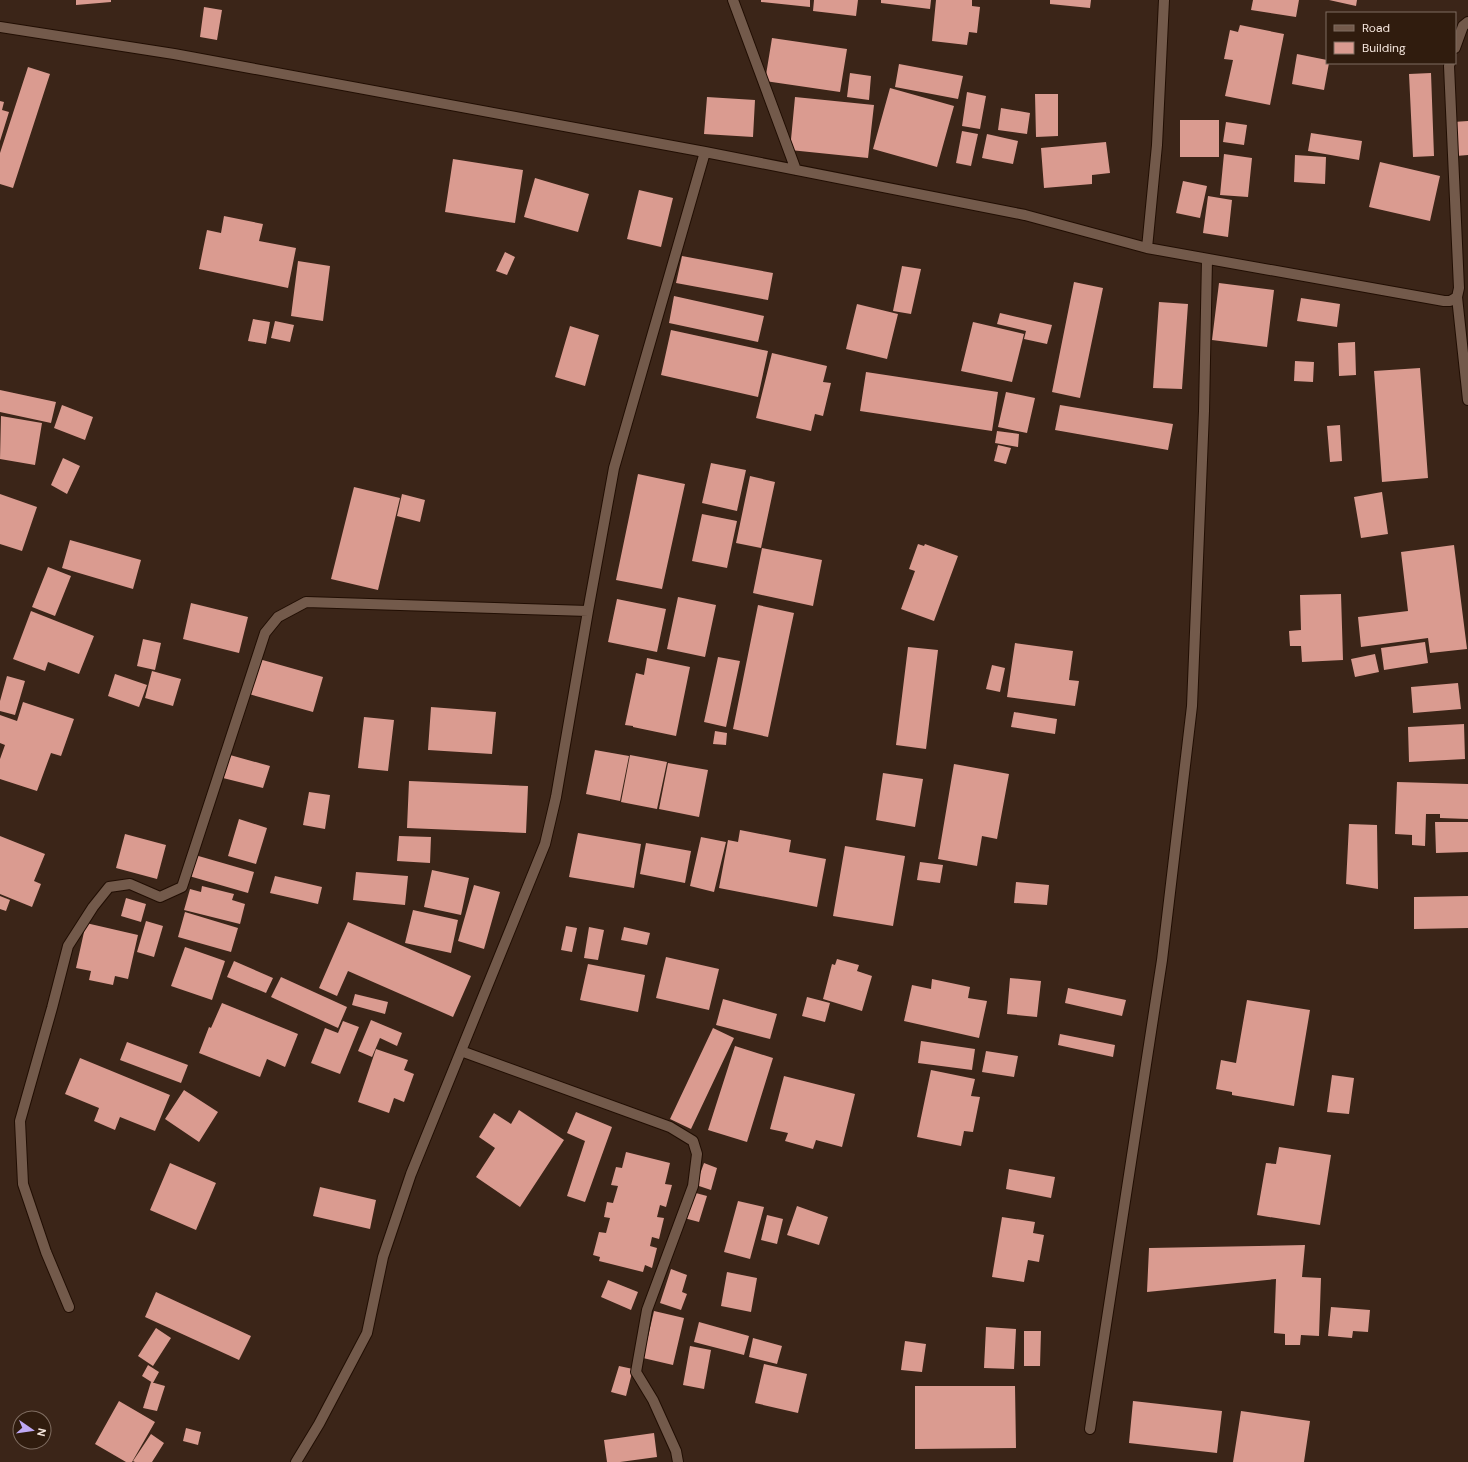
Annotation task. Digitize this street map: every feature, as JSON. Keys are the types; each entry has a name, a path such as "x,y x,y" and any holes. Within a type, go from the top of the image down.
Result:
{"street":[{"path":"733,0 796,170"},
{"path":"1147,248 1157,145 1164,0"},
{"path":"1456,45 1463,26 1468,22"},
{"path":"0,27 174,54 705,152 1025,215 1147,248 1206,259 1438,300 1450,301 1457,297"},
{"path":"1450,64 1449,74 1459,288 1457,297 1468,400"},
{"path":"296,1462 319,1424 367,1333 383,1257 411,1174 545,844 556,797 614,468 705,152"},
{"path":"1090,1429 1162,960 1192,706 1204,411 1206,259"},
{"path":"69,1307 46,1252 23,1184 20,1120 68,946 93,907 109,887 130,884 160,897 182,887 265,633 278,617 306,602 588,611"},
{"path":"461,1051 670,1127 693,1141 697,1154 693,1186 647,1310 636,1372 653,1400 676,1451 678,1462"}],"building":[{"path":"76,0 111,0 111,2 76,5"},
{"path":"761,0 810,0 810,7 761,2"},
{"path":"814,0 858,0 856,16 813,11"},
{"path":"881,0 931,0 930,9 881,3"},
{"path":"936,0 972,0 972,6 980,7 977,33 969,32 967,45 932,41"},
{"path":"1050,0 1091,0 1090,8 1050,4"},
{"path":"1253,0 1299,0 1296,17 1251,10"},
{"path":"1329,0 1357,0 1356,6"},
{"path":"204,7 222,10 217,40 200,37"},
{"path":"1240,25 1284,34 1270,105 1225,96 1233,60 1224,59 1230,30 1238,32"},
{"path":"772,38 847,49 840,92 765,81"},
{"path":"1297,54 1326,60 1326,64 1329,64 1324,90 1292,84"},
{"path":"899,64 963,76 958,99 895,87"},
{"path":"28,67 50,74 13,188 0,184 0,153"},
{"path":"850,73 871,76 869,100 847,97"},
{"path":"1431,73 1434,156 1413,157 1409,74"},
{"path":"890,88 954,106 937,167 873,149"},
{"path":"967,92 986,96 980,129 962,126"},
{"path":"1035,94 1058,94 1058,136 1036,137"},
{"path":"707,97 755,100 753,137 704,134"},
{"path":"795,97 874,105 868,158 790,150"},
{"path":"0,101 4,102 2,110 9,112 0,141"},
{"path":"1001,108 1030,113 1027,134 998,130"},
{"path":"1180,120 1219,120 1219,157 1180,157"},
{"path":"1468,121 1468,155 1456,156 1453,122"},
{"path":"1226,122 1247,125 1244,145 1223,142"},
{"path":"962,131 978,134 971,166 956,163"},
{"path":"1311,133 1362,141 1359,160 1308,151"},
{"path":"987,134 1018,141 1013,164 982,158"},
{"path":"1106,142 1110,173 1092,175 1092,184 1044,188 1041,148"},
{"path":"1224,154 1252,158 1248,197 1220,195"},
{"path":"1295,155 1326,157 1325,184 1294,182"},
{"path":"453,159 523,170 515,223 445,212"},
{"path":"1380,162 1440,176 1430,221 1369,207"},
{"path":"535,178 589,194 578,232 524,217"},
{"path":"1183,181 1207,186 1200,218 1176,213"},
{"path":"639,190 673,198 661,247 627,239"},
{"path":"1208,196 1232,200 1228,237 1203,233"},
{"path":"224,216 263,224 259,241 296,248 288,288 199,269 207,230 221,233"},
{"path":"505,252 515,257 507,275 496,271"},
{"path":"682,256 773,273 768,300 676,283"},
{"path":"298,261 330,266 323,321 291,316"},
{"path":"902,266 921,269 911,314 893,311"},
{"path":"1074,282 1103,288 1080,398 1052,392"},
{"path":"1219,283 1274,290 1267,347 1212,340"},
{"path":"674,296 764,316 758,342 669,323"},
{"path":"1301,298 1340,304 1337,327 1297,321"},
{"path":"1159,302 1188,304 1182,389 1153,388"},
{"path":"857,304 898,314 887,359 846,349"},
{"path":"1000,313 1052,325 1047,344 1024,339 1026,331 997,324"},
{"path":"253,319 270,322 266,344 248,341"},
{"path":"275,321 294,325 290,342 271,338"},
{"path":"973,322 1024,334 1012,382 961,371"},
{"path":"570,326 599,335 585,386 555,377"},
{"path":"671,330 768,351 758,397 661,375"},
{"path":"1355,342 1356,375 1339,376 1338,343"},
{"path":"772,353 827,366 823,382 831,383 823,416 815,414 811,431 756,418"},
{"path":"1295,361 1314,362 1313,382 1294,381"},
{"path":"1420,368 1428,478 1382,482 1374,371"},
{"path":"866,372 998,392 992,431 860,411"},
{"path":"0,390 56,402 51,423 0,412"},
{"path":"1006,392 1035,398 1027,433 998,427"},
{"path":"62,405 93,417 85,440 54,428"},
{"path":"1060,405 1173,424 1168,450 1055,430"},
{"path":"1,416 42,423 35,465 0,459"},
{"path":"1340,425 1342,461 1330,462 1327,426"},
{"path":"997,431 1019,434 1018,447 995,443"},
{"path":"998,445 1011,448 1006,464 994,461"},
{"path":"63,458 80,466 67,494 51,485"},
{"path":"711,463 746,470 737,511 702,503"},
{"path":"638,474 685,484 662,589 616,580"},
{"path":"750,476 775,482 761,548 736,543"},
{"path":"354,487 400,498 378,590 331,579"},
{"path":"1382,492 1388,534 1361,538 1354,497"},
{"path":"0,494 37,507 22,551 0,544"},
{"path":"402,494 425,500 420,522 397,516"},
{"path":"702,514 737,521 727,568 692,561"},
{"path":"70,540 141,560 133,589 62,568"},
{"path":"918,544 924,546 925,544 958,556 934,621 901,609 915,571 909,569"},
{"path":"1454,545 1467,649 1430,653 1428,638 1361,647 1358,617 1408,611 1401,552"},
{"path":"762,548 822,560 813,606 753,593"},
{"path":"48,567 71,576 55,616 32,607"},
{"path":"1341,594 1343,660 1302,662 1301,646 1290,646 1289,631 1301,630 1300,595"},
{"path":"678,597 716,605 705,657 667,649"},
{"path":"617,599 666,609 657,652 608,642"},
{"path":"191,603 248,617 239,653 183,639"},
{"path":"758,605 794,613 768,737 733,729"},
{"path":"31,611 94,636 79,674 48,662 45,671 13,659"},
{"path":"143,639 161,643 155,670 137,666"},
{"path":"1425,642 1428,663 1384,670 1381,648"},
{"path":"1015,643 1073,651 1069,680 1079,681 1075,706 1007,697"},
{"path":"908,647 938,650 926,749 896,745"},
{"path":"1375,654 1379,672 1355,677 1351,659"},
{"path":"718,657 740,661 726,727 704,722"},
{"path":"647,658 690,667 676,736 625,725 636,673 644,675"},
{"path":"259,659 323,677 313,712 249,694"},
{"path":"992,665 1005,668 1000,692 986,689"},
{"path":"152,671 181,679 173,706 145,698"},
{"path":"115,674 147,685 139,707 108,696"},
{"path":"7,676 25,681 15,715 0,711 0,701"},
{"path":"1458,683 1461,709 1413,713 1411,687"},
{"path":"23,702 74,719 61,756 51,753 37,791 0,779 0,759 5,745 0,743 0,715 17,721"},
{"path":"431,707 496,712 492,754 428,750"},
{"path":"1014,712 1057,719 1055,734 1011,727"},
{"path":"364,717 394,720 388,771 358,768"},
{"path":"1464,724 1465,759 1409,762 1408,727"},
{"path":"715,731 727,733 726,745 713,744"},
{"path":"595,750 629,756 620,801 586,794"},
{"path":"230,755 270,766 263,788 223,778"},
{"path":"630,755 667,762 657,809 621,802"},
{"path":"668,763 708,770 699,817 659,809"},
{"path":"954,764 1009,774 997,839 982,836 977,866 938,859"},
{"path":"883,773 923,779 915,827 876,820"},
{"path":"409,781 528,786 526,833 407,828"},
{"path":"1397,782 1468,784 1468,819 1440,818 1440,814 1426,814 1425,846 1412,845 1412,835 1395,834"},
{"path":"309,792 330,795 325,829 303,825"},
{"path":"239,819 267,828 256,864 228,856"},
{"path":"1435,822 1468,822 1468,852 1436,853"},
{"path":"1349,824 1377,825 1378,889 1346,884"},
{"path":"740,830 791,840 789,852 826,859 817,907 719,888 728,840 738,842"},
{"path":"578,833 641,844 634,888 569,877"},
{"path":"125,834 166,845 157,879 116,868"},
{"path":"0,836 45,854 34,881 41,884 32,907 0,894"},
{"path":"399,836 431,837 430,863 397,861"},
{"path":"701,837 726,842 714,892 690,886"},
{"path":"646,843 691,851 685,883 640,874"},
{"path":"845,846 905,856 893,926 833,916"},
{"path":"195,855 254,872 248,893 189,876"},
{"path":"920,862 943,865 940,883 917,880"},
{"path":"432,870 469,878 461,915 424,907"},
{"path":"356,872 408,876 405,905 353,900"},
{"path":"275,876 322,887 318,904 270,893"},
{"path":"1016,882 1049,885 1047,905 1014,903"},
{"path":"474,885 500,892 484,949 458,941"},
{"path":"202,886 234,894 232,900 245,904 240,924 184,910 190,889 201,892"},
{"path":"0,896 10,900 6,911 0,909"},
{"path":"1468,896 1468,928 1414,929 1414,897"},
{"path":"126,898 146,904 141,922 121,916"},
{"path":"413,910 458,920 451,953 405,943"},
{"path":"185,912 238,928 231,952 178,937"},
{"path":"146,921 163,926 154,957 137,952"},
{"path":"348,922 471,976 453,1017 348,971 337,996 319,988"},
{"path":"86,923 138,935 128,979 115,976 113,985 89,980 91,971 76,968"},
{"path":"566,926 577,928 572,952 561,950"},
{"path":"589,927 604,930 598,960 584,958"},
{"path":"624,927 650,933 647,945 621,940"},
{"path":"185,947 225,961 212,1000 171,986"},
{"path":"666,957 719,969 709,1010 656,998"},
{"path":"837,959 859,965 857,971 872,976 862,1011 823,999 832,964 835,965"},
{"path":"234,961 273,978 266,993 227,977"},
{"path":"588,964 645,975 638,1012 580,1000"},
{"path":"281,977 347,1007 338,1028 271,997"},
{"path":"1010,978 1041,981 1037,1017 1007,1014"},
{"path":"932,979 970,987 968,998 987,1001 979,1038 904,1021 912,985 931,989"},
{"path":"1068,988 1126,1000 1122,1016 1065,1003"},
{"path":"355,994 388,1002 385,1014 352,1005"},
{"path":"807,997 830,1003 825,1022 802,1016"},
{"path":"723,999 777,1014 770,1039 716,1025"},
{"path":"1247,1000 1310,1010 1294,1106 1232,1095 1232,1092 1216,1089 1221,1060 1236,1063"},
{"path":"222,1003 298,1034 285,1067 267,1059 260,1077 199,1053 209,1027 211,1028"},
{"path":"371,1020 402,1033 397,1046 380,1038 372,1057 358,1051"},
{"path":"343,1021 359,1027 340,1074 311,1063 325,1028 338,1033"},
{"path":"713,1028 734,1038 691,1129 670,1119"},
{"path":"1060,1034 1115,1045 1113,1057 1058,1045"},
{"path":"921,1041 975,1049 972,1070 918,1063"},
{"path":"127,1042 188,1065 181,1083 120,1060"},
{"path":"735,1046 773,1058 747,1142 708,1130"},
{"path":"376,1049 408,1060 404,1070 414,1074 404,1102 394,1098 389,1113 358,1102"},
{"path":"986,1051 1018,1056 1014,1077 982,1072"},
{"path":"80,1058 170,1095 155,1131 120,1117 115,1130 94,1121 99,1108 65,1094"},
{"path":"931,1070 975,1079 971,1096 980,1097 973,1132 964,1131 961,1146 917,1137"},
{"path":"1332,1075 1354,1078 1349,1114 1327,1112"},
{"path":"784,1076 855,1094 842,1147 816,1140 813,1149 785,1141 788,1133 770,1129"},
{"path":"184,1090 218,1112 199,1142 165,1119"},
{"path":"519,1110 564,1140 520,1207 476,1177 495,1148 479,1137 494,1113 511,1124"},
{"path":"576,1112 612,1127 585,1202 567,1196 585,1141 567,1133"},
{"path":"1279,1147 1331,1155 1320,1225 1257,1215 1266,1163 1276,1164"},
{"path":"626,1152 670,1163 665,1184 672,1185 666,1207 660,1205 657,1217 664,1218 659,1239 652,1237 650,1246 657,1248 652,1268 645,1265 643,1272 599,1261 600,1257 593,1255 599,1232 606,1233 610,1218 604,1217 607,1202 613,1203 618,1186 611,1185 616,1167 622,1168"},
{"path":"170,1163 216,1183 196,1230 150,1210"},
{"path":"704,1163 717,1168 711,1190 696,1185"},
{"path":"1009,1169 1055,1177 1051,1198 1006,1189"},
{"path":"320,1187 376,1200 370,1229 313,1216"},
{"path":"692,1192 707,1196 699,1222 684,1218"},
{"path":"738,1201 764,1207 750,1259 724,1252"},
{"path":"797,1206 828,1217 819,1245 787,1235"},
{"path":"767,1215 783,1219 777,1244 761,1240"},
{"path":"1002,1217 1035,1222 1033,1233 1044,1235 1039,1262 1028,1260 1024,1282 992,1277"},
{"path":"1305,1245 1302,1277 1321,1278 1319,1336 1301,1335 1300,1345 1285,1345 1285,1334 1274,1333 1276,1279 1147,1292 1149,1248"},
{"path":"671,1269 687,1275 682,1292 687,1294 681,1310 660,1303"},
{"path":"727,1272 757,1278 751,1312 721,1306"},
{"path":"608,1280 638,1292 631,1310 601,1297"},
{"path":"156,1292 251,1336 239,1360 145,1317"},
{"path":"1331,1307 1370,1310 1368,1332 1353,1331 1352,1338 1328,1336"},
{"path":"654,1311 684,1318 673,1365 643,1358"},
{"path":"699,1322 749,1336 744,1355 694,1342"},
{"path":"986,1327 1016,1329 1014,1369 984,1368"},
{"path":"156,1328 171,1338 153,1366 138,1356"},
{"path":"1024,1331 1041,1331 1040,1366 1024,1366"},
{"path":"753,1338 782,1346 777,1364 749,1357"},
{"path":"905,1341 926,1344 922,1372 901,1370"},
{"path":"690,1346 711,1350 704,1389 683,1385"},
{"path":"764,1364 807,1374 798,1413 755,1403"},
{"path":"148,1365 159,1372 153,1383 142,1376"},
{"path":"619,1366 633,1369 626,1396 611,1392"},
{"path":"151,1382 165,1386 157,1411 143,1408"},
{"path":"915,1386 1015,1386 1016,1448 915,1449"},
{"path":"119,1401 155,1422 132,1462 126,1462 95,1444"},
{"path":"1133,1401 1222,1411 1217,1453 1129,1443"},
{"path":"1241,1411 1310,1421 1304,1462 1233,1462"},
{"path":"186,1428 201,1432 198,1445 183,1441"},
{"path":"654,1433 657,1457 620,1462 607,1462 604,1440"},
{"path":"151,1434 164,1443 152,1462 133,1461"}]}
